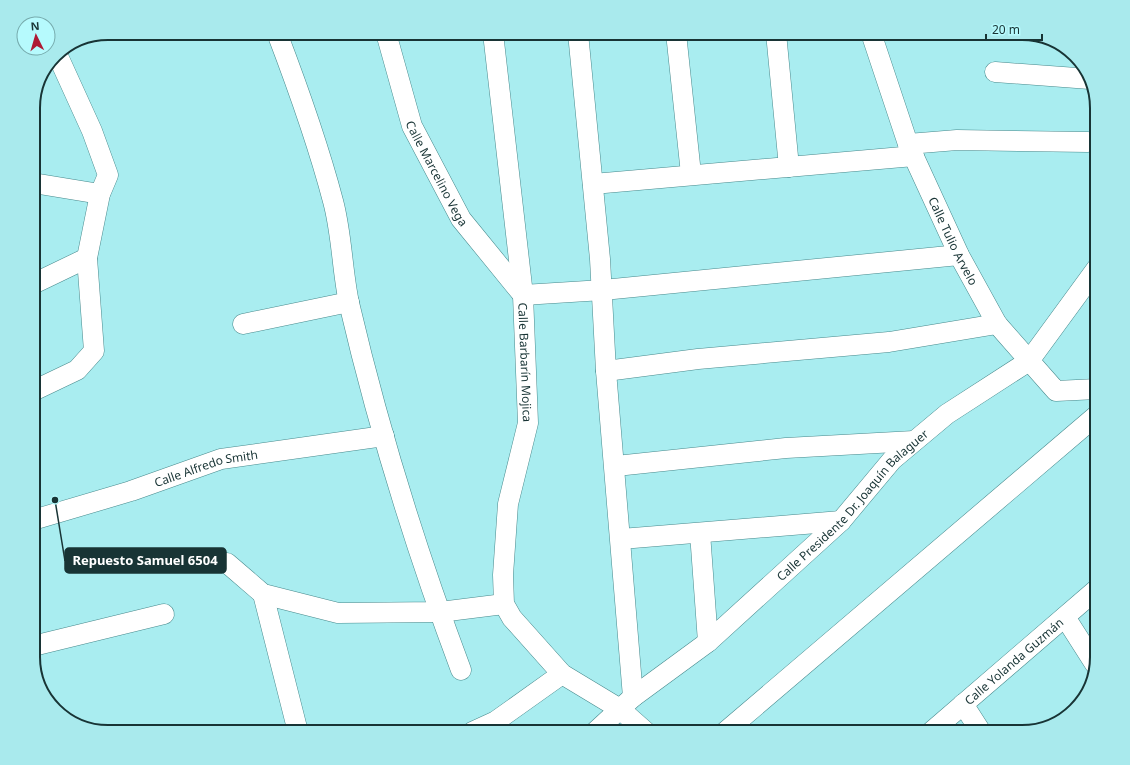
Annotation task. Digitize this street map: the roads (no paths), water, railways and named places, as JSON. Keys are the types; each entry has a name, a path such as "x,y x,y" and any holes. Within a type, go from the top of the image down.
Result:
{"street":[{"path":"280,40 303,102 334,202 349,302 384,436 440,612 461,670"},
{"name":"Calle Marcelino Vega","path":"388,40 412,126 461,218 523,295"},
{"name":"Calle Barbarín Mojica","path":"494,40 523,295 528,423 508,504 503,575 504,604"},
{"path":"579,40 603,290 606,371 616,466 621,539 626,703"},
{"path":"677,40 691,174"},
{"path":"777,40 790,166"},
{"name":"Calle Tulio Arvelo","path":"874,40 911,150 959,255 997,324 1056,391 1090,389"},
{"path":"40,388 77,370 94,351 87,258 100,194 108,174 92,131 60,60"},
{"path":"995,72 1083,78"},
{"path":"593,184 790,166 911,150 957,140 1088,142"},
{"path":"40,183 100,194"},
{"path":"523,295 603,290 959,255"},
{"path":"40,281 87,258"},
{"name":"Calle Presidente Dr. Joaquín Balaguer","path":"602,725 626,703 708,642 841,521 892,460 914,441 947,414 1029,361 1090,278"},
{"path":"242,324 349,302"},
{"path":"606,371 698,359 889,342 997,324"},
{"path":"732,725 1090,421"},
{"name":"Calle Alfredo Smith","path":"40,518 131,491 221,459 384,436"},
{"path":"616,466 786,448 914,441"},
{"path":"621,539 841,521"},
{"path":"700,533 708,642"},
{"path":"226,563 263,594 338,613 440,612 504,604 512,618 562,674 626,703 641,725"},
{"path":"263,594 296,725"},
{"name":"Calle Yolanda Guzmán","path":"939,725 1090,596"},
{"path":"40,644 164,614"},
{"path":"1065,617 1090,656"},
{"path":"487,725 496,721 562,674"},
{"path":"963,704 976,725"}],"place":[{"name":"Repuesto Samuel 6504","path":"55,500"}]}
